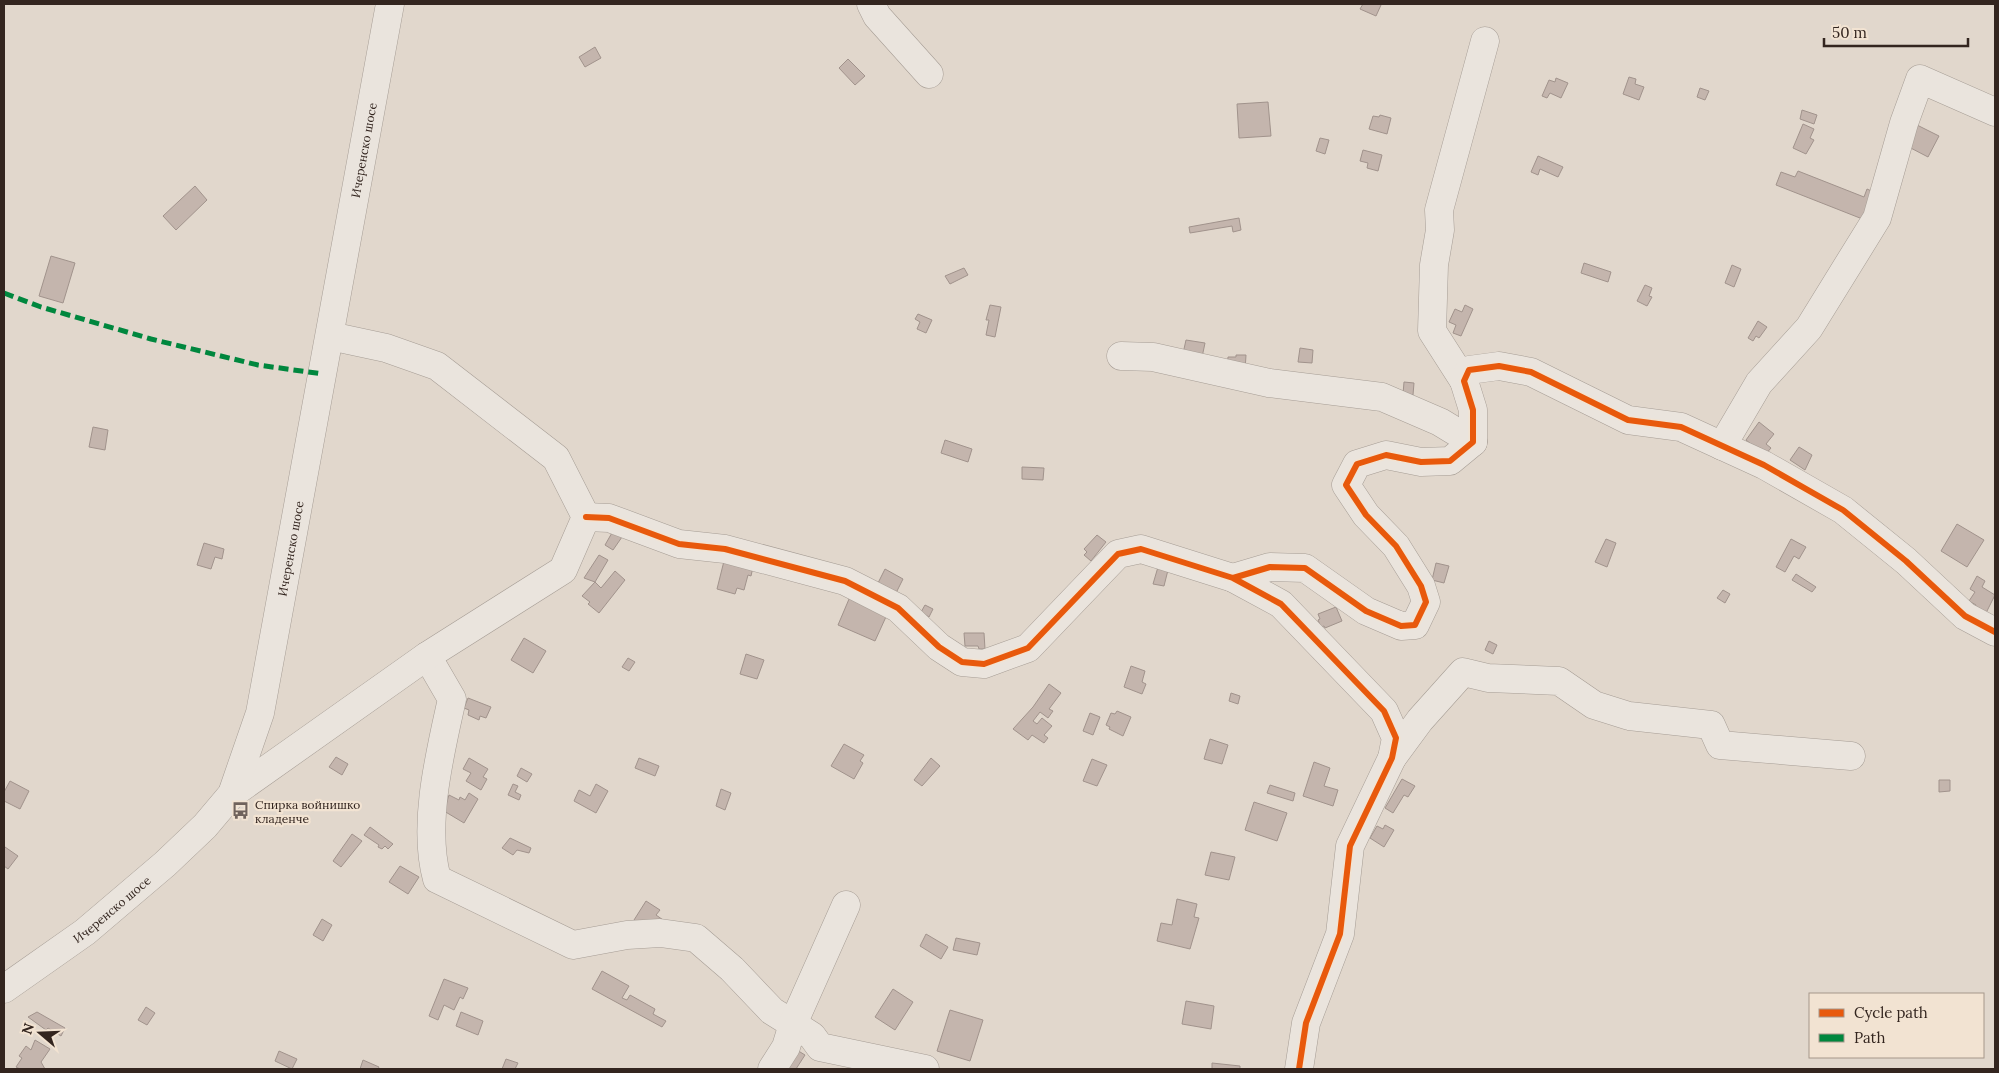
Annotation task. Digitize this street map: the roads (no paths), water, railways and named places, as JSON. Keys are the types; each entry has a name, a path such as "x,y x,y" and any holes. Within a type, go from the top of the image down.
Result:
{"street":[{"name":"Ичеренско шосе","path":"4,989 85,932 165,864 206,826 232,794 260,713 390,4"},
{"path":"871,4 877,16 929,74"},
{"path":"1473,442 1473,410 1464,381 1432,331 1434,265 1440,230 1439,210 1485,41"},
{"path":"1722,446 1759,383 1809,328 1877,218 1904,123 1920,79 1995,112"},
{"path":"330,336 386,348 437,366 556,458 586,517"},
{"path":"1121,356 1153,357 1269,383 1382,397 1440,422 1473,442"},
{"path":"1464,381 1469,370 1499,366 1530,372 1628,420 1681,427 1764,465 1843,510 1906,561 1965,616 1995,632"},
{"path":"1233,578 1270,567 1305,568 1366,611 1401,626 1415,625 1426,602 1421,586 1396,546 1366,515 1346,485 1357,464 1386,455 1421,462 1450,461 1473,442"},
{"path":"586,517 609,518 678,544 725,549 845,581 898,608 939,647 962,662 984,664 1028,648 1118,554 1141,549 1233,578 1281,604 1384,711 1396,738 1392,758"},
{"path":"232,794 427,656 563,570 586,517"},
{"path":"427,656 452,698 433,794 432,861 437,879 573,944 627,935 660,933 696,938 732,969 772,1011 812,1036 820,1047 925,1069"},
{"path":"1299,1069 1306,1023 1340,934 1350,846 1392,758 1420,720 1463,672 1488,678 1559,681 1594,705 1629,716 1711,725 1720,745 1851,756"},
{"path":"772,1069 786,1046 793,1024 846,905"}],"place":[{"name":"Спирка войнишко кладенче","path":"241,811"}]}
